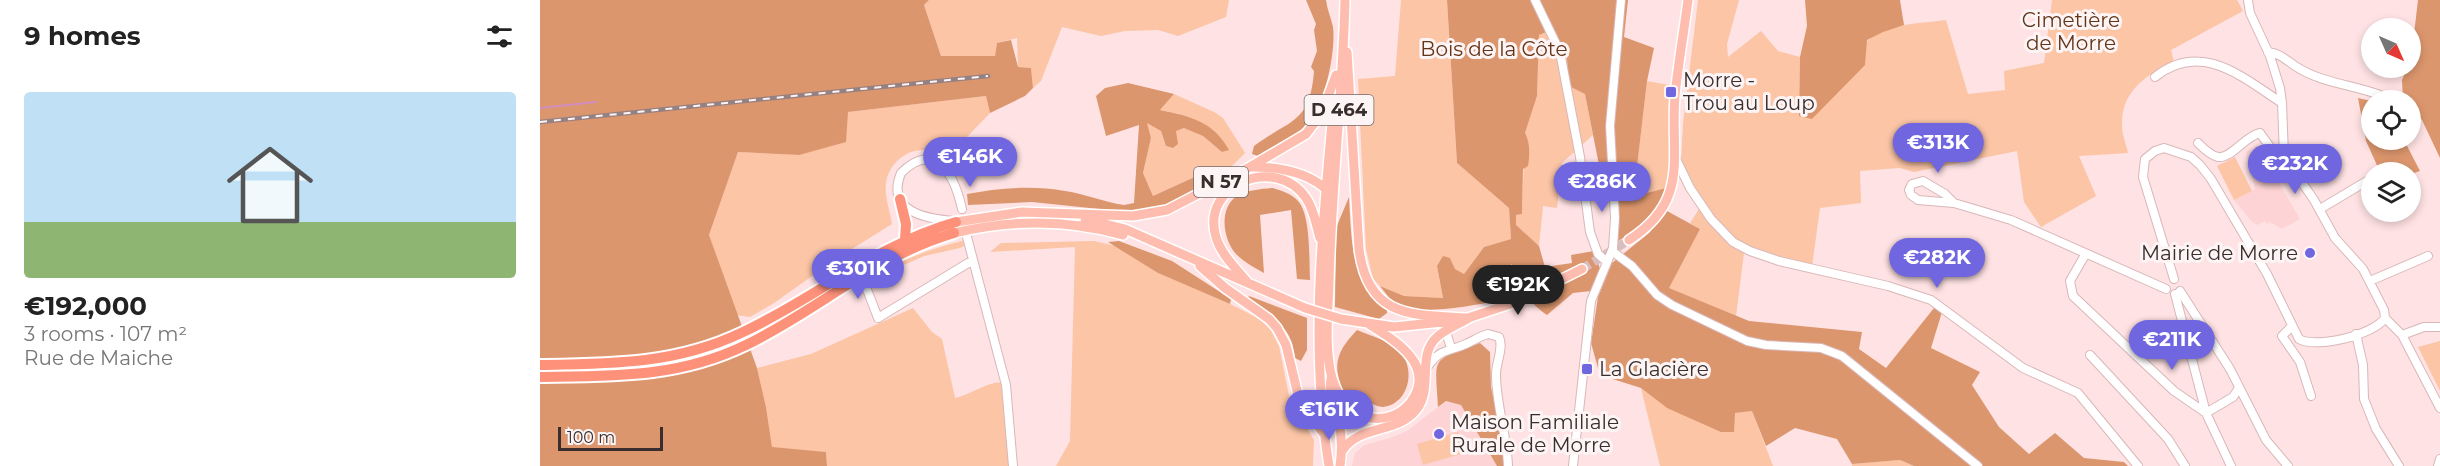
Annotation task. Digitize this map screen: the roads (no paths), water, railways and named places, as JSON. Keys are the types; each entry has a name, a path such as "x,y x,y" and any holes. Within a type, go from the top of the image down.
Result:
{"highway":[{"path":"900,199 906,224 905,240"},
{"name":"N 57","path":"540,365 651,361 706,347 772,317 856,266 905,240 956,222"},
{"name":"N 57","path":"540,377 646,374 698,364 746,345 861,274 909,249 954,233"}],"main road":[{"name":"D 464","path":"1340,466 1342,451 1340,431 1330,395 1332,377 1328,338 1344,0"},
{"name":"N 57","path":"956,222 1009,213 1124,216 1156,213 1179,205 1291,144 1312,128 1322,114 1336,75 1344,0"},
{"path":"1629,240 1659,214 1672,188 1676,159 1675,93 1688,0"},
{"path":"1344,21 1359,249 1366,279 1382,299 1402,312 1418,316 1469,318"},
{"name":"D 464","path":"1329,466 1323,433 1319,342 1325,188 1336,75"},
{"path":"1250,166 1286,170 1307,178 1325,188 1333,198"},
{"path":"1250,284 1224,254 1215,235 1214,225 1223,197 1242,180 1265,176 1283,179 1294,185 1308,201 1322,243"},
{"name":"N 57","path":"1062,214 1115,226 1305,308 1370,325"},
{"name":"N 57","path":"954,233 994,225 1043,223 1092,228 1146,240"},
{"path":"1194,260 1225,288 1278,328 1287,345 1299,399 1323,433"},
{"path":"1370,325 1419,326 1469,318 1498,310 1527,298 1582,269"},
{"path":"1342,451 1347,443 1358,435 1395,425 1410,416 1424,394 1426,357 1432,343 1469,318"},
{"path":"1332,377 1337,392 1346,405 1364,418 1379,419 1393,416 1411,402 1415,395 1418,378 1413,360 1398,343 1370,325"},
{"path":"1322,416 1326,423 1340,431 1358,435"}],"street":[{"path":"1535,0 1560,52 1580,157 1590,232 1598,254 1607,262"},
{"path":"1573,466 1591,301 1612,251 1615,218 1610,126 1621,0"},
{"path":"2248,0 2250,13 2268,52 2282,103 2284,156 2320,210 2335,238 2355,259 2370,281 2384,310 2385,318 2402,335 2440,408"},
{"path":"2268,52 2277,53 2305,72 2364,90"},
{"path":"2155,77 2171,65 2187,60 2202,61 2241,75 2282,103"},
{"path":"2198,143 2216,157 2221,157 2227,155 2253,134 2260,133 2277,156 2284,156"},
{"path":"2166,289 2171,279 2168,260 2143,177 2145,159 2155,151 2164,148 2191,157 2211,179 2272,282 2299,339 2306,343 2318,344 2377,326 2385,318"},
{"path":"1676,159 1690,188 1719,230 1733,242 1749,251 1779,261 1888,286 1931,300 2023,368 2078,393 2138,466"},
{"path":"956,222 921,217 900,199 897,182 901,173 916,162 933,161 946,169 951,176 962,209"},
{"path":"1954,203 1945,194 1923,181 1912,184 1909,190 1911,195 1918,200 1954,203 2011,220 2085,255 2166,289 2170,294 2177,293"},
{"path":"1672,188 1679,185 1690,188"},
{"path":"2320,210 2361,185"},
{"path":"967,237 1006,385 1013,466"},
{"path":"1612,251 1632,266 1657,295 1747,341 1766,345 1821,348 1842,356 1978,466"},
{"path":"2085,255 2070,281 2073,296 2174,391 2206,413"},
{"path":"2370,281 2428,256"},
{"path":"861,274 878,318 973,260"},
{"path":"2171,279 2180,282 2177,293 2206,413 2231,466"},
{"path":"2177,293 2230,369 2266,440 2288,466"},
{"path":"2292,327 2282,336 2300,362 2311,396"},
{"path":"2402,335 2424,327 2440,327"},
{"path":"1446,332 1451,348"},
{"path":"1426,369 1437,354 1488,334 1496,334 1501,341 1496,368 1496,399 1507,447 1508,466"},
{"path":"2356,334 2363,365 2364,399 2376,429 2399,466"},
{"path":"2090,355 2168,439 2185,466"},
{"path":"2206,413 2234,397 2239,388"},
{"path":"2438,466 2440,459"}],"waterway":[{"path":"540,108 596,102"}],"tunnel":[{"path":"1582,269 1629,240"}],"railway":[{"path":"540,122 988,76"}],"place":[{"name":"Morre - Trou au Loup","path":"1671,92"},
{"name":"Mairie de Morre","path":"2310,253"},
{"name":"La Glacière","path":"1587,369"},
{"name":"Maison Familiale Rurale de Morre","path":"1439,434"}],"park label":[{"name":"Cimetière de Morre","path":"2071,32"},
{"name":"Bois de la Côte","path":"1494,49"}]}
